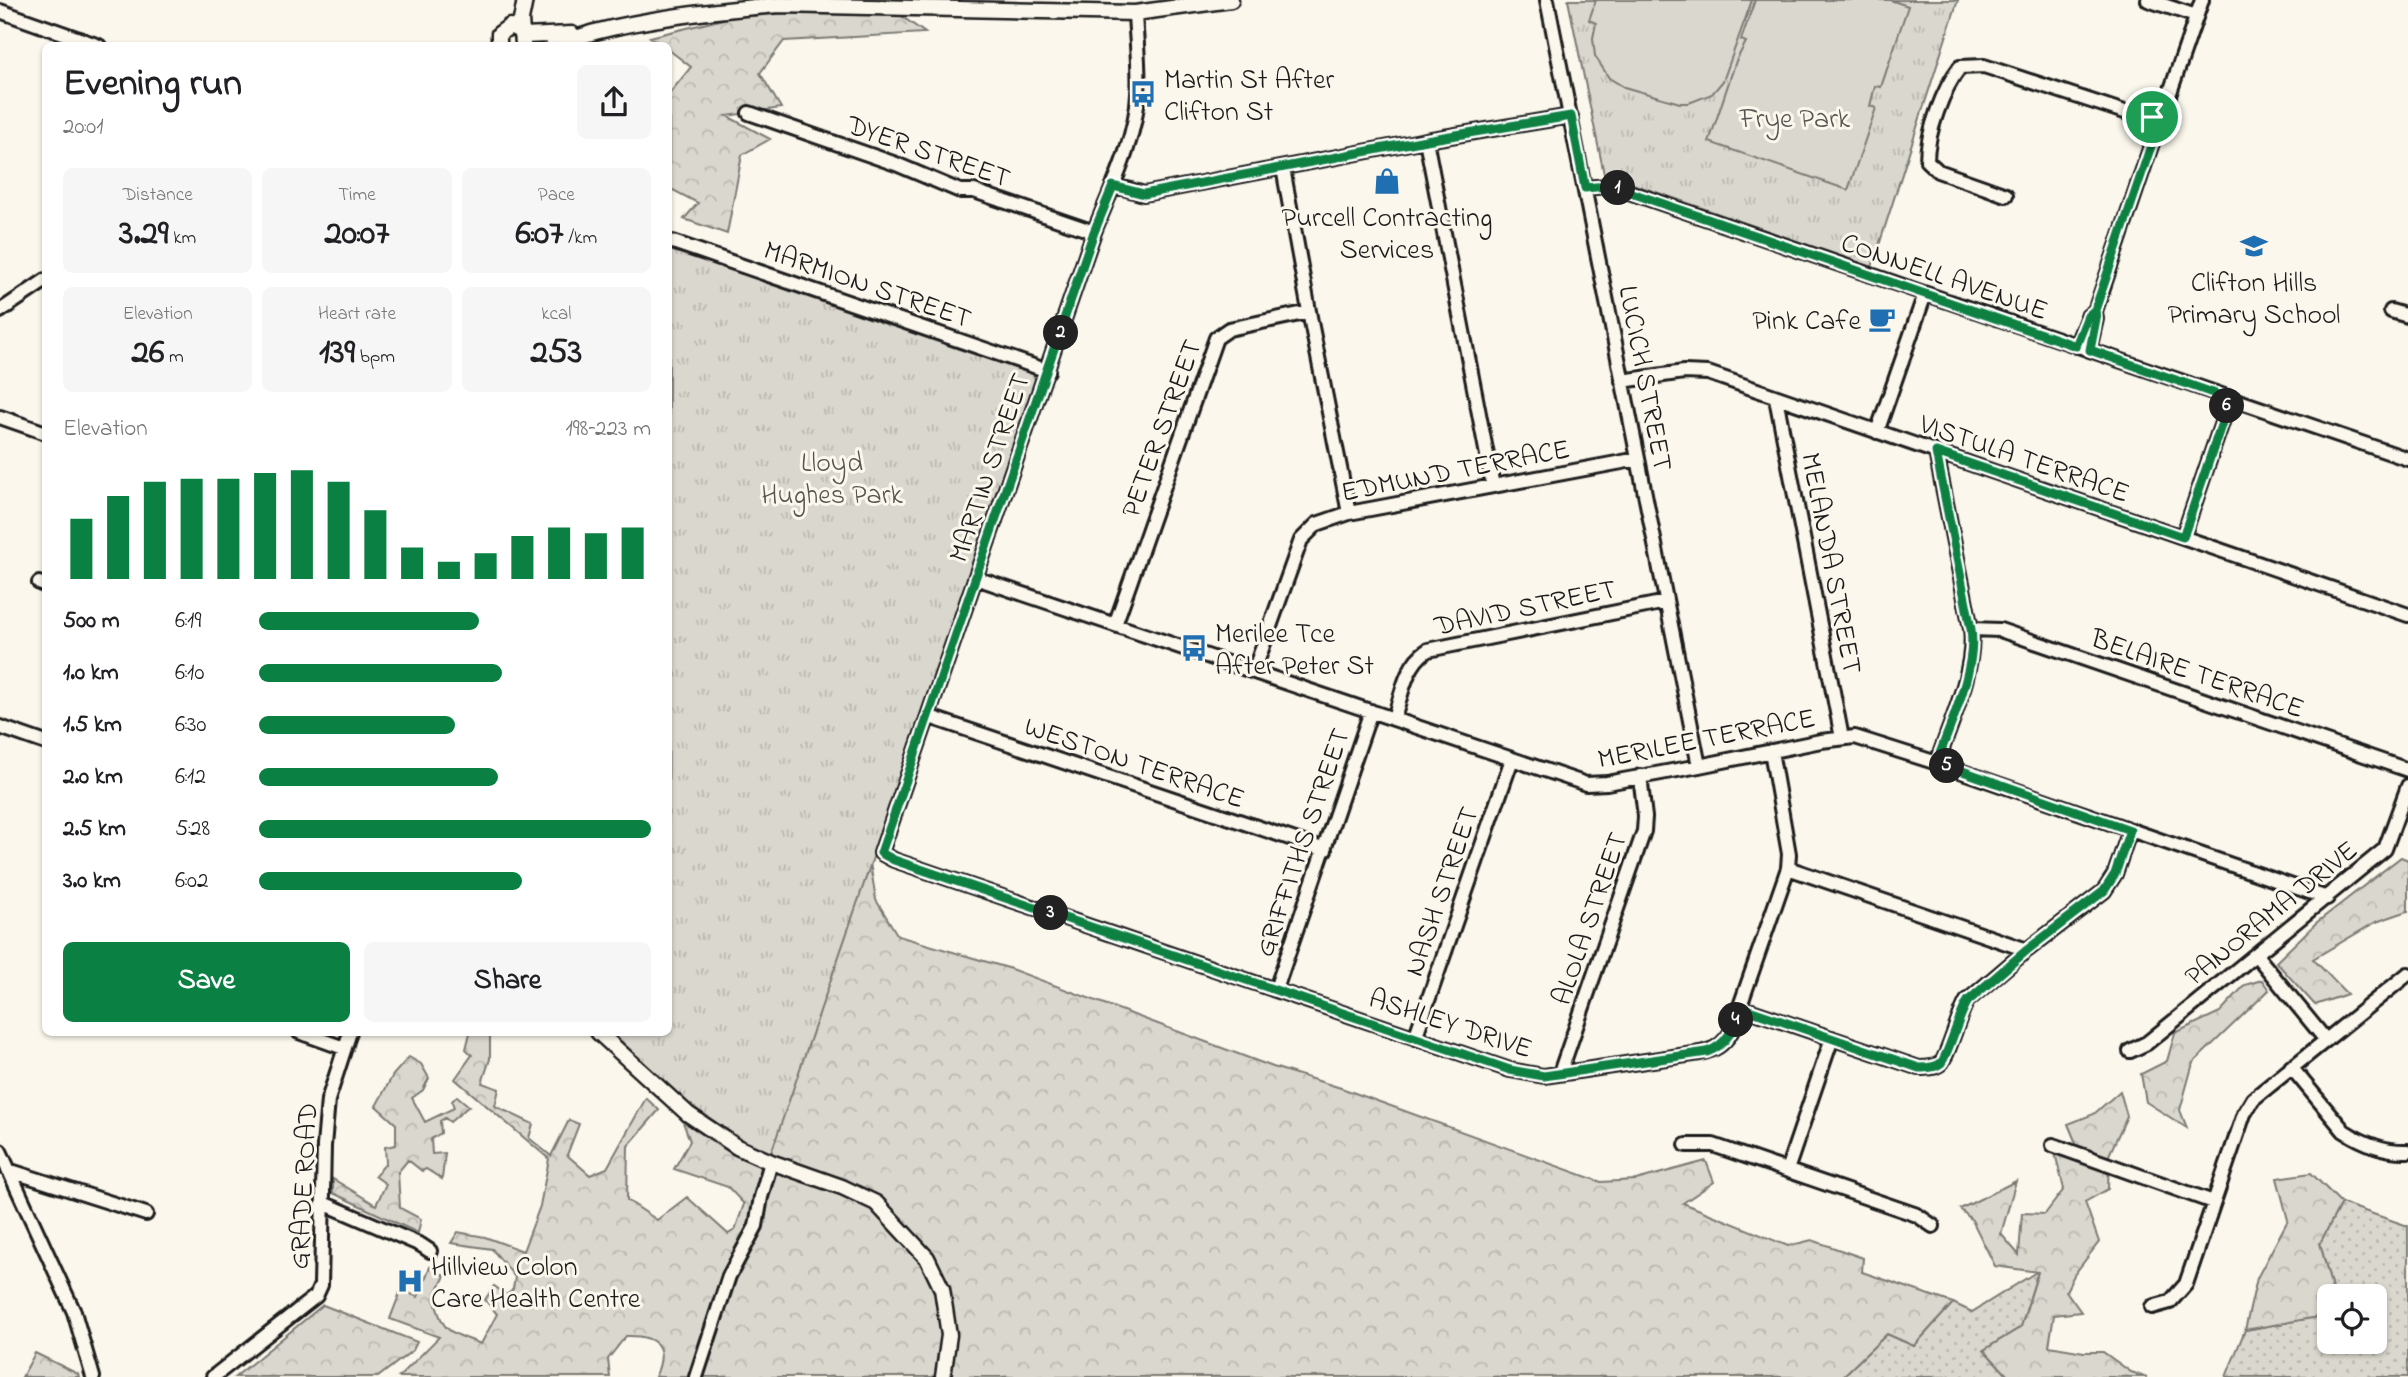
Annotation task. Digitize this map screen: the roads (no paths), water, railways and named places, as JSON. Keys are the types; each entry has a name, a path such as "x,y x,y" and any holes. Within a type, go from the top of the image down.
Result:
{"main road":[{"path":"498,42 499,34 516,0"},
{"path":"523,38 521,20 525,0"},
{"path":"523,38 594,32 721,10 779,5 1135,13 1231,0"},
{"path":"504,28 514,27 523,38"},
{"path":"565,42 594,32"},
{"path":"602,1036 688,1114 737,1147 771,1162 842,1186 876,1203 927,1258 942,1289 949,1335 943,1377"}],"street":[{"name":"LUCICH STREET","path":"1547,0 1699,766"},
{"path":"2148,0 2196,16"},
{"path":"2090,350 2096,319 2095,310 2153,125 2166,104 2202,0"},
{"path":"0,11 88,42"},
{"name":"MARTIN STREET","path":"881,853 930,717 1094,232 1134,124 1139,94 1135,13"},
{"path":"2006,195 1938,171 1927,161 1927,146 1949,82 1960,67 1984,66 2153,125"},
{"name":"DYER STREET","path":"748,113 896,164 960,191 974,191 1094,232"},
{"path":"1113,186 1144,194 1426,140 1571,116"},
{"path":"1426,140 1493,486"},
{"path":"1283,169 1349,513"},
{"name":"CONNELL AVENUE","path":"1585,188 1617,188 2408,459"},
{"name":"MARMION STREET","path":"673,242 1048,371"},
{"path":"0,311 42,282"},
{"path":"1877,432 1925,294"},
{"path":"2076,346 2088,316 2095,310"},
{"path":"2391,311 2408,316"},
{"name":"PETER STREET","path":"1115,625 1216,338 1229,329 1309,312"},
{"name":"VISTULA TERRACE","path":"1622,382 1684,372 1708,373 2408,615"},
{"name":"MELANDA STREET","path":"1776,398 1842,738"},
{"path":"2183,537 2230,399"},
{"path":"0,416 42,432"},
{"path":"1936,452 1973,649 1969,669 1937,762"},
{"name":"EDMUND TERRACE","path":"1254,671 1301,540 1317,524 1349,513 1638,458"},
{"name":"MERILEE TERRACE","path":"976,578 1586,784 1699,766 1842,738 1860,738 1937,762 2327,898"},
{"name":"DAVID STREET","path":"1394,719 1410,670 1428,650 1667,602"},
{"name":"BELAIRE TERRACE","path":"1971,629 2000,630 2408,770"},
{"name":"GRIFFITHS STREET","path":"1276,989 1371,711"},
{"name":"WESTON TERRACE","path":"930,717 1325,850"},
{"path":"0,727 42,742"},
{"name":"ASHLEY DRIVE","path":"881,853 894,860 1510,1070 1544,1076 1700,1053 1725,1041 1731,1032 1788,868 1789,854 1771,751"},
{"name":"NASH STREET","path":"1415,1038 1512,760"},
{"name":"ALOLA STREET","path":"1560,1073 1644,831 1640,776"},
{"name":"PANORAMA DRIVE","path":"2130,1051 2147,1043 2385,849 2408,786"},
{"path":"1740,1007 1919,1068 1938,1065 1968,1001 2108,886 2130,830"},
{"path":"1788,868 2027,950"},
{"path":"2256,955 2325,1039"},
{"path":"2152,1307 2170,1302 2186,1284 2249,1105 2258,1094 2408,974"},
{"path":"310,1036 344,1048"},
{"name":"GRADE ROAD","path":"213,1377 316,1296 321,1284 324,1146 328,1100 348,1036"},
{"path":"1787,1170 1832,1038"},
{"path":"2291,1068 2344,1131 2392,1152 2408,1151"},
{"path":"1686,1145 1713,1145 1917,1215 1933,1226"},
{"path":"2053,1145 2213,1202"},
{"path":"0,1152 74,1312 93,1377"},
{"path":"696,1377 729,1276 756,1226 771,1162"},
{"path":"8,1170 146,1214"},
{"path":"323,1203 430,1251"}],"place":[{"name":"Martin St After Clifton St","path":"1143,94"},
{"name":"Purcell Contracting Services","path":"1387,181"},
{"name":"Clifton Hills Primary School","path":"2254,246"},
{"name":"Pink Cafe","path":"1882,319"},
{"name":"Merilee Tce After Peter St","path":"1194,648"},
{"name":"Hillview Colon Care Health Centre","path":"410,1281"}],"park label":[{"name":"Frye Park","path":"1795,117"},
{"name":"Lloyd Hughes Park","path":"832,477"}]}
